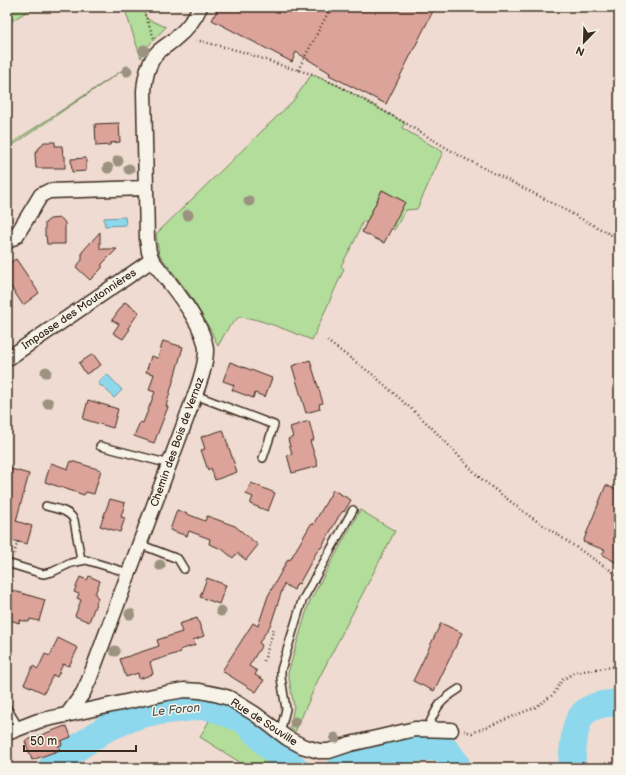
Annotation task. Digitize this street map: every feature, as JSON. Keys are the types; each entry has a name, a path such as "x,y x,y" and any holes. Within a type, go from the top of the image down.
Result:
{"street":[{"path":"158,52 188,27 200,7"},
{"name":"Chemin des Bois de Vernaz","path":"67,715 83,693 89,680 195,395 206,357 202,332 191,313 152,260 148,246 144,91 148,69 158,52"},
{"path":"7,242 16,236 41,195 45,192 146,188"},
{"name":"Impasse des Moutonnières","path":"7,359 152,260"},
{"name":"Rue de Souville","path":"13,731 38,721 184,690 200,691 219,695 237,703 264,720 280,733 302,746 319,751 330,750 415,729 451,730"}],"lane":[{"path":"195,395 274,425 263,458"},
{"path":"100,446 170,464"},
{"path":"46,506 65,512 72,516 81,560"},
{"path":"280,733 286,709 281,670 302,601 353,510"},
{"path":"139,544 178,559 184,569"},
{"path":"7,563 43,574 52,572 81,560 91,561 129,573"},
{"path":"427,729 437,707 444,698 459,689"},
{"path":"7,708 13,731"}],"path":[{"path":"142,7 158,52"},
{"path":"298,70 330,7"},
{"path":"177,37 240,51 286,67 312,74 339,86 460,156 619,239"},
{"path":"327,341 372,374 416,413 480,478 528,515 619,576"},
{"path":"264,661 274,628"},
{"path":"451,730 472,733 536,707 554,694 562,680 576,672 619,666"}],"green space":[{"path":"7,7 34,7 7,24"},
{"path":"124,7 142,7 147,19 166,27 146,48 141,58"},
{"path":"123,70 7,149 7,146"},
{"path":"312,74 339,86 405,123 402,128 443,152 417,209 406,210 394,230 391,228 405,202 382,190 366,223 363,221 341,266 344,269 312,340 265,322 239,317 228,328 218,346 190,295 159,254 156,234 293,101"},
{"path":"360,510 395,531 318,680 295,732 290,728 294,706 288,673 309,603"},
{"path":"213,714 243,725 282,768 249,768 200,737"}],"water":[{"path":"125,217 126,225 105,226 104,218"},
{"path":"107,374 122,390 114,398 104,387 99,385 99,381"}],"building":[{"path":"219,7 435,7 386,104 329,75 330,73 296,52 292,62 212,20"},
{"path":"119,123 120,142 110,143 110,145 96,146 95,124"},
{"path":"44,142 55,142 55,146 62,146 63,156 65,156 65,168 36,168 35,153"},
{"path":"86,158 86,171 72,172 71,159"},
{"path":"382,190 405,202 384,243 362,232"},
{"path":"61,218 65,223 65,244 47,244 45,236 45,223 50,219"},
{"path":"100,232 100,249 117,249 102,264 102,268 90,280 76,267 82,260 82,252"},
{"path":"16,259 39,293 23,305 7,281 7,264"},
{"path":"125,302 139,312 128,328 130,329 123,339 113,333 119,324 112,320"},
{"path":"163,341 183,347 166,406 168,407 154,443 134,436 140,422 143,423 155,392 149,390 154,374 146,372 151,356 158,358"},
{"path":"93,354 101,365 86,374 79,363"},
{"path":"310,360 323,403 319,404 320,409 306,413 292,366"},
{"path":"230,362 272,378 265,397 255,393 253,398 232,390 234,385 223,381"},
{"path":"88,400 118,409 113,428 83,419"},
{"path":"309,421 314,440 310,441 318,466 292,473 287,455 292,454 288,439 293,437 290,427"},
{"path":"223,430 237,472 215,480 211,468 208,470 201,450 205,449 201,437"},
{"path":"71,461 101,470 94,494 86,492 84,495 45,482 51,463 68,469"},
{"path":"11,469 29,474 16,521 32,526 27,544 7,539 7,484"},
{"path":"251,483 275,493 268,511 250,504 253,497 246,494"},
{"path":"606,485 619,491 619,555 615,562 602,554 605,550 583,542"},
{"path":"333,490 351,500 344,512 343,511 339,516 321,548 316,553 299,584 297,583 294,590 284,584 271,624 259,643 262,645 249,666 257,671 255,675 264,680 256,692 222,671 253,623 258,626 268,596 288,559 290,560 311,524 313,525"},
{"path":"110,499 125,503 121,517 125,518 120,532 100,526"},
{"path":"177,510 205,521 207,516 235,526 258,545 246,560 237,553 233,558 222,549 209,544 210,539 189,531 187,536 170,530"},
{"path":"89,576 100,581 95,594 98,598 89,622 75,616 81,600 77,598 79,594 74,592 80,577 87,580"},
{"path":"207,578 226,585 219,604 200,597"},
{"path":"7,589 45,600 39,621 30,619 29,622 20,620 19,623 7,619"},
{"path":"197,618 204,636 193,640 195,645 180,650 181,652 150,662 153,674 139,679 138,673 126,677 120,659 159,646 157,640 182,632 179,624"},
{"path":"441,623 462,633 434,691 413,681"},
{"path":"58,638 78,648 69,666 63,664 57,677 53,675 44,693 24,684 33,666 38,669 45,654 50,656"},
{"path":"67,726 71,737 61,741 62,745 58,746 60,750 32,760 25,741"}],"waterway":[{"name":"Le Foron","path":"571,768 575,730 578,721 584,713 592,708 603,704 619,703"},
{"name":"Le Foron","path":"51,768 105,729 131,718 147,713 203,706 213,708 244,720 272,749 295,768"},
{"name":"Le Foron","path":"340,768 357,755 437,747 447,751 456,763 457,768"}]}
